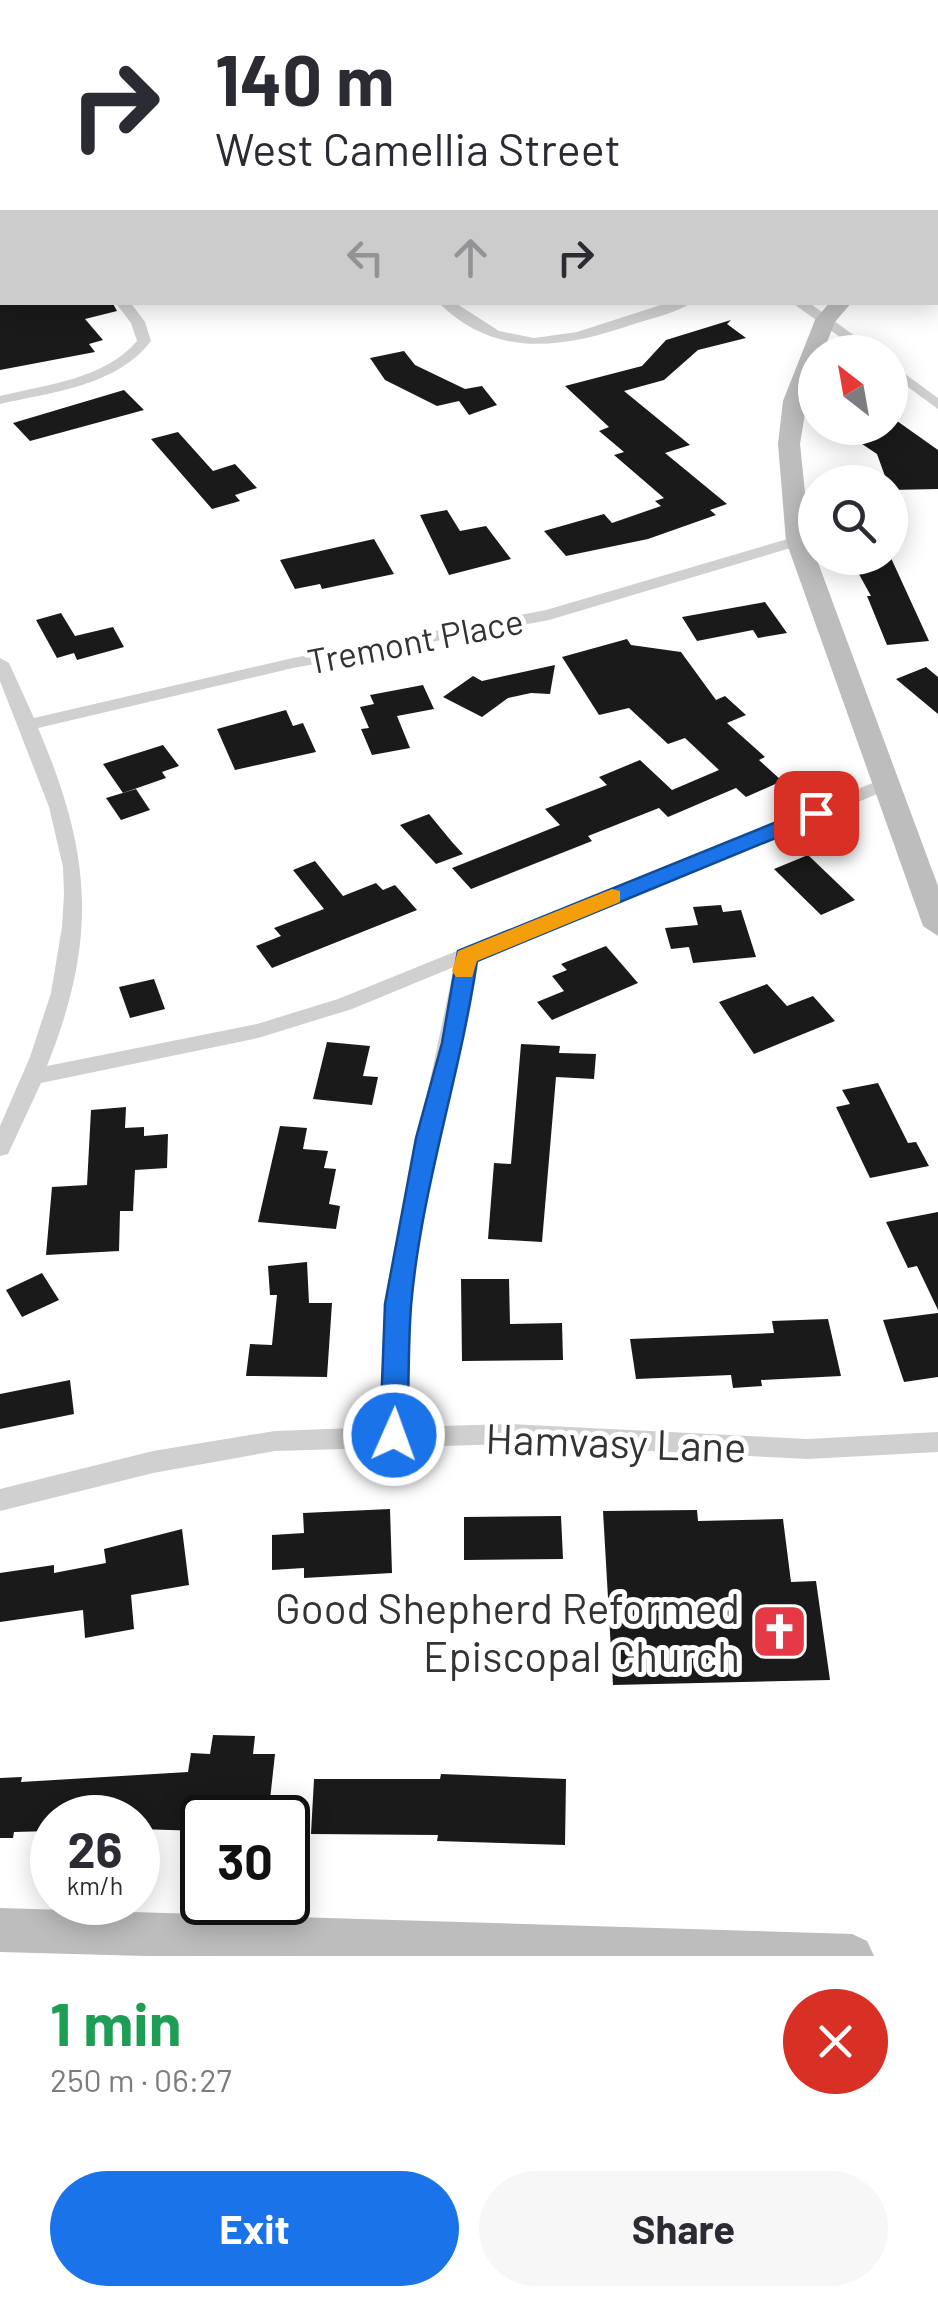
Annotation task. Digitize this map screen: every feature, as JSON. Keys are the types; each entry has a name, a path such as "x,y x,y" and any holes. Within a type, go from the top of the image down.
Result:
{"main road":[{"path":"798,541 789,444 794,402 834,311"},
{"path":"810,575 938,926"},
{"path":"0,1930 852,1956"}],"street":[{"path":"0,400 95,374 138,352 144,341 138,322 124,305"},
{"path":"450,305 488,331 529,341 579,333 676,305"},
{"path":"834,311 855,335"},
{"path":"908,382 938,405"},
{"name":"Tremont Place","path":"29,724 293,663 549,615 798,541"},
{"path":"0,663 29,724 60,816 74,891 68,956 37,1076 0,1148"},
{"path":"37,1076 258,1031 346,1004 886,784"},
{"path":"394,1435 398,1304 428,1138 453,1043 466,957"},
{"name":"Hamvasy Lane","path":"0,1500 153,1462 275,1442 510,1434 808,1449 938,1442"}],"building":[{"path":"0,305 114,305 117,311 85,319 103,340 89,344 95,352 0,370"},
{"path":"731,320 727,324 746,338 698,350 664,380 624,391 690,445 665,453 727,504 710,510 716,515 648,539 566,556 544,531 604,514 612,523 661,506 655,501 664,498 614,455 624,452 599,431 609,427 565,386 642,366 666,340"},
{"path":"404,351 415,365 465,389 482,386 497,405 469,415 459,401 437,406 385,380 370,358"},
{"path":"124,390 144,410 30,441 13,423"},
{"path":"908,429 938,450 938,489 908,490 908,465 881,465 877,454 864,445 908,445"},
{"path":"178,432 213,471 235,464 257,488 235,495 240,501 212,509 151,439"},
{"path":"447,510 460,531 486,526 511,559 449,575 420,515"},
{"path":"374,539 394,574 322,589 320,584 295,589 280,560"},
{"path":"859,575 899,575 929,641 887,645 867,596 871,596"},
{"path":"765,602 787,633 758,638 753,630 697,641 682,617"},
{"path":"61,613 75,636 113,627 124,647 77,660 74,653 57,658 36,620"},
{"path":"627,639 631,645 681,652 716,700 725,696 746,715 727,723 765,757 759,760 782,781 746,797 736,788 668,817 659,808 588,836 592,841 471,889 452,868 560,825 545,809 607,785 599,777 640,760 672,790 719,770 685,738 668,744 629,708 599,715 562,657"},
{"path":"555,665 550,694 508,698 482,717 443,697 473,676 482,681"},
{"path":"926,667 938,677 938,714 896,679"},
{"path":"423,685 434,709 397,716 410,748 372,755 361,729 369,728 360,707 374,704 370,695"},
{"path":"286,710 293,726 303,723 316,752 235,770 217,729"},
{"path":"163,745 179,766 162,772 166,778 123,793 103,764"},
{"path":"136,789 150,810 121,820 106,798"},
{"path":"429,814 463,854 436,864 400,825"},
{"path":"808,855 855,900 821,915 774,869"},
{"path":"315,861 343,896 376,883 383,890 395,885 417,910 272,968 256,946 281,936 274,928 324,909 293,870"},
{"path":"721,905 723,912 741,910 756,957 693,963 689,947 671,949 665,928 698,925 693,907"},
{"path":"606,946 638,983 552,1020 537,1002 564,991 552,976 567,970 561,964"},
{"path":"154,979 165,1009 130,1018 119,987"},
{"path":"767,984 787,1006 813,996 835,1021 754,1054 719,1002"},
{"path":"327,1042 370,1046 363,1076 378,1077 372,1105 313,1099"},
{"path":"521,1044 560,1046 559,1053 596,1054 594,1079 556,1077 542,1242 488,1239 494,1163 511,1164"},
{"path":"878,1083 908,1143 916,1142 929,1166 870,1178 836,1107 850,1104 842,1090"},
{"path":"126,1107 125,1128 144,1127 144,1136 168,1134 167,1168 135,1170 133,1211 120,1211 119,1251 46,1255 52,1187 87,1185 91,1110"},
{"path":"280,1126 307,1128 303,1149 328,1151 324,1168 336,1169 329,1204 340,1206 336,1229 258,1222"},
{"path":"938,1212 938,1310 917,1266 908,1268 886,1222"},
{"path":"307,1262 309,1303 332,1303 327,1377 246,1376 250,1344 272,1345 277,1295 270,1295 268,1266"},
{"path":"42,1273 59,1300 22,1317 6,1290"},
{"path":"461,1279 509,1279 510,1324 562,1323 563,1360 462,1361"},
{"path":"938,1313 938,1377 904,1382 883,1320"},
{"path":"828,1319 841,1376 761,1380 762,1386 733,1388 731,1375 636,1379 630,1339 774,1333 772,1321"},
{"path":"70,1380 74,1414 0,1429 0,1394"},
{"path":"390,1509 392,1573 304,1578 304,1568 272,1570 272,1535 304,1533 303,1513"},
{"path":"697,1510 698,1521 783,1519 791,1582 816,1581 830,1680 613,1685 603,1511"},
{"path":"561,1516 563,1559 464,1560 464,1517"},
{"path":"182,1529 189,1585 131,1595 134,1629 85,1638 83,1610 0,1622 0,1573 54,1565 54,1573 106,1563 104,1549"},
{"path":"213,1735 255,1736 253,1754 275,1754 271,1795 180,1795 180,1830 160,1830 160,1795 30,1795 30,1832 0,1838 0,1778 22,1777 21,1782 188,1772 191,1753 210,1754"},
{"path":"441,1774 566,1779 565,1845 437,1841 438,1835 311,1834 314,1779 440,1779"}],"slow traffic":[{"path":"464,971 466,957 612,897"}],"place":[{"name":"Good Shepherd Reformed Episcopal Church","path":"779,1631"}],"route":[{"path":"394,1435 398,1304 428,1138 453,1043 466,957 816,813"}]}
